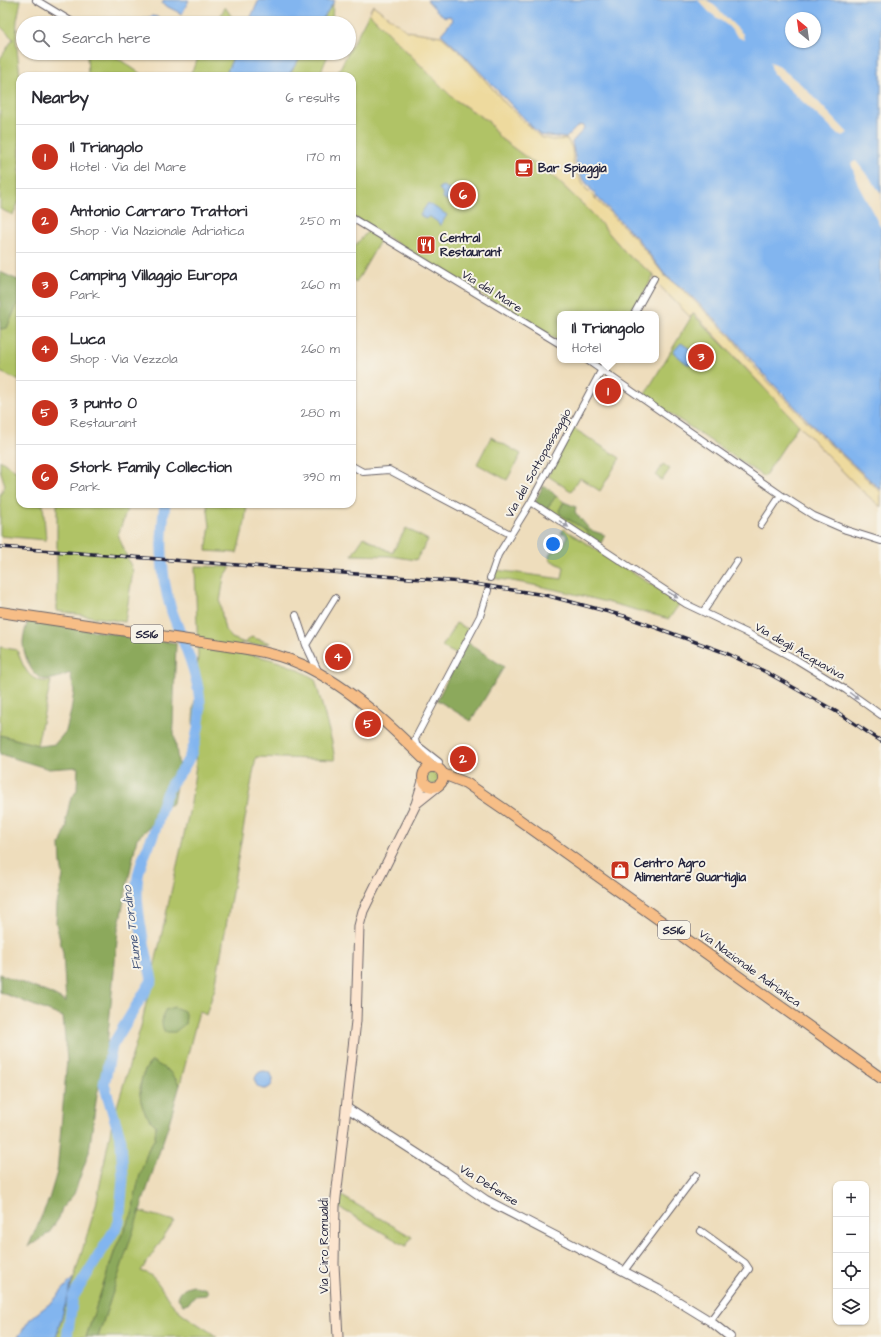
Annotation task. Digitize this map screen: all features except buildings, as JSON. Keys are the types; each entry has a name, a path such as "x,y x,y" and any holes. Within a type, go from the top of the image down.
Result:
{"main road":[{"name":"Via Nazionale Adriatica","path":"0,612 241,648 276,655 316,672 356,699 438,769 466,783 881,1078"},
{"path":"412,747 423,779 427,786 466,783"},
{"path":"416,804 443,780 438,769 425,770 423,779"},
{"name":"Via Ciro Romualdi","path":"338,1337 334,1264 334,1206 347,1108 356,1021 359,926 363,911 416,804 423,779"}],"street":[{"path":"36,0 62,16"},
{"name":"Via del Mare","path":"356,220 557,342"},
{"path":"636,311 654,278"},
{"path":"592,363 781,495 814,516 846,530 881,541"},
{"name":"Via del Sottopassaggio","path":"490,578 498,555 531,502 606,363"},
{"path":"356,468 363,472 389,470 510,534"},
{"path":"761,525 781,495"},
{"name":"Via degli Acquaviva","path":"531,502 686,604 745,632 797,660 846,690 881,715"},
{"path":"703,612 737,561"},
{"path":"438,769 440,762 416,744 415,739 480,616 488,590"},
{"path":"306,645 335,598"},
{"path":"296,615 316,672"},
{"name":"Via Defense","path":"347,1108 446,1172 486,1200 673,1297 710,1321 730,1337"},
{"path":"624,1271 696,1175"},
{"path":"701,1231 746,1263 749,1269 710,1321"}],"green space":[{"path":"0,0 21,0 18,16 16,16 16,60 18,60 20,72 16,72 16,208 13,215 0,209 0,59 13,39 0,26"},
{"path":"333,2 332,16 324,16"},
{"path":"225,7 231,16 220,16"},
{"path":"369,13 454,99 488,121 500,138 556,179 590,211 627,254 654,275 634,311 557,311 557,340 356,218 356,72 338,72 344,60 356,60 356,38"},
{"path":"87,60 120,60 138,72 88,72"},
{"path":"197,60 232,60 227,72 191,72"},
{"path":"298,60 326,60 321,72 291,72"},
{"path":"368,231 381,239 356,283 356,244"},
{"path":"0,272 16,279 16,307 7,328 0,329"},
{"path":"16,307 16,379 0,372 0,329 7,328"},
{"path":"693,314 799,424 764,477 644,396"},
{"path":"573,428 620,458 600,491 580,478 571,491 548,476"},
{"path":"491,437 521,454 507,480 477,464"},
{"path":"0,460 16,471 16,508 43,508 46,540 0,536 0,495 5,485 0,470"},
{"path":"663,464 670,469 662,480 656,476"},
{"path":"543,486 556,496 546,510 535,502"},
{"path":"556,496 564,502 561,506 568,519 586,530 594,541 546,510"},
{"path":"564,502 576,507 575,512 590,530 605,535 600,545 594,541 586,530 560,514 559,510"},
{"path":"57,508 128,508 118,535 133,571 125,622 57,611"},
{"path":"208,508 247,508 245,522 237,553 206,551 210,526"},
{"path":"406,528 428,540 416,560 390,556 352,555 364,537 392,553"},
{"path":"564,529 680,603 669,619 604,601 493,578 496,570 562,579 564,567 550,560 549,556 551,552 564,545 567,536 564,533 561,533"},
{"path":"195,566 231,567 224,577 220,602 225,630 232,638 245,643 251,637 270,643 256,645 241,643 240,653 279,662 297,669 315,679 332,742 335,760 256,757 215,988 206,1015 199,1011 180,1085 175,1078 152,1061 146,1068 141,1085 141,1103 149,1119 156,1125 155,1138 148,1150 134,1201 133,1212 116,1247 86,1337 56,1337 96,1205 112,1123 141,1026 191,803 196,764 193,720 198,655"},
{"path":"28,621 176,643 173,725 179,769 173,803 154,813 153,824 137,838 118,930 105,1066 97,1094 89,1152 74,1194 62,1208 59,1218 49,1233 28,1247 49,1199 57,1172 67,1060 63,1017 0,992 0,974 51,994 66,1002 63,953 56,923 57,904 63,876 60,845 67,826 66,820 70,801 77,790 78,767 49,769 0,754 0,735 41,746 55,744 66,731 71,711 74,691 70,673 53,679 43,679 35,674 28,664 24,652 23,642"},
{"path":"456,623 470,630 456,654 442,647"},
{"path":"467,642 504,667 471,721 437,700"},
{"path":"0,647 17,650 25,669 32,677 37,680 51,681 37,745 0,735"},
{"path":"430,769 436,769 441,774 439,783 436,785 430,785 425,780 425,774"},
{"path":"174,1007 184,1011 186,1017 185,1024 175,1032 165,1032 162,1026 162,1021 165,1010"},
{"path":"152,1061 169,1071 180,1085 169,1123 98,1337 86,1337 116,1247 133,1212 139,1178 148,1150 155,1138 156,1125 149,1119 141,1103 140,1094 143,1076 146,1068"},
{"path":"340,1195 412,1237 406,1246 338,1207"},
{"path":"139,1211 174,1221 141,1271 152,1276 179,1311 217,1337 98,1337"},
{"path":"193,1285 198,1288 206,1288 208,1293 206,1295 194,1296 188,1304 183,1305 178,1298 180,1292"}],"sand":[{"path":"373,5 407,31 441,36 464,56 506,104 540,137 552,140 567,139 572,148 574,169 586,189 635,238 665,276 685,292 731,337 757,370 823,438 881,492 881,507 861,490 826,454 694,313 690,317 656,282 654,275 627,254 590,211 556,179 500,138 488,121 454,99 369,13"}],"water":[{"path":"164,0 189,0 182,14 162,4"},
{"path":"259,0 335,0 325,16 251,16"},
{"path":"427,0 881,0 881,490 824,437 759,369 732,336 686,291 666,276 637,238 597,197 578,172 572,142 584,129 583,126 579,125 566,138 540,135 464,55 441,34 453,20 450,16 445,17"},
{"path":"232,60 298,60 291,72 227,72"},
{"path":"444,186 457,195 456,200 451,203 443,198 442,192 439,189 440,187"},
{"path":"428,203 447,215 440,226 439,223 429,216 426,219 420,215"},
{"path":"681,343 696,353 691,364 687,364 673,352"},
{"path":"264,1071 270,1074 273,1080 270,1086 264,1089 258,1086 255,1080 258,1074"},
{"path":"73,1278 56,1337 18,1337 30,1319 53,1301"}],"pier":[{"path":"698,0 707,0 715,6 743,34 744,40 738,37 728,26 709,12"},
{"path":"770,62 776,64 803,86 848,133 843,136 839,135 773,74"},
{"path":"856,161 881,193 881,228 858,185 851,163"}],"waterway":[{"name":"Fiume Tordino","path":"67,1337 73,1297 119,1223 123,1179 121,1140 104,1084 112,1046 152,980 138,908 138,877 142,861 157,824 166,794 191,754 196,740 200,713 200,701 195,675 172,612 165,586 162,558 162,531 165,508"}],"tunnel":[{"path":"488,590 490,578"}],"railway":[{"path":"0,547 462,582 545,595 624,616 726,653 766,672 837,712 881,741"}],"place":[{"name":"Bar Spiaggia","path":"524,168"},
{"name":"Stork Family Collection","path":"463,195"},
{"name":"Central Restaurant","path":"426,245"},
{"name":"Camping Villaggio Europa","path":"701,357"},
{"name":"Il Triangolo","path":"608,391"},
{"name":"Luca","path":"338,657"},
{"name":"3 punto 0","path":"368,724"},
{"name":"Antonio Carraro Trattori","path":"463,759"},
{"name":"Centro Agro Alimentare Quartiglia","path":"620,870"}]}
